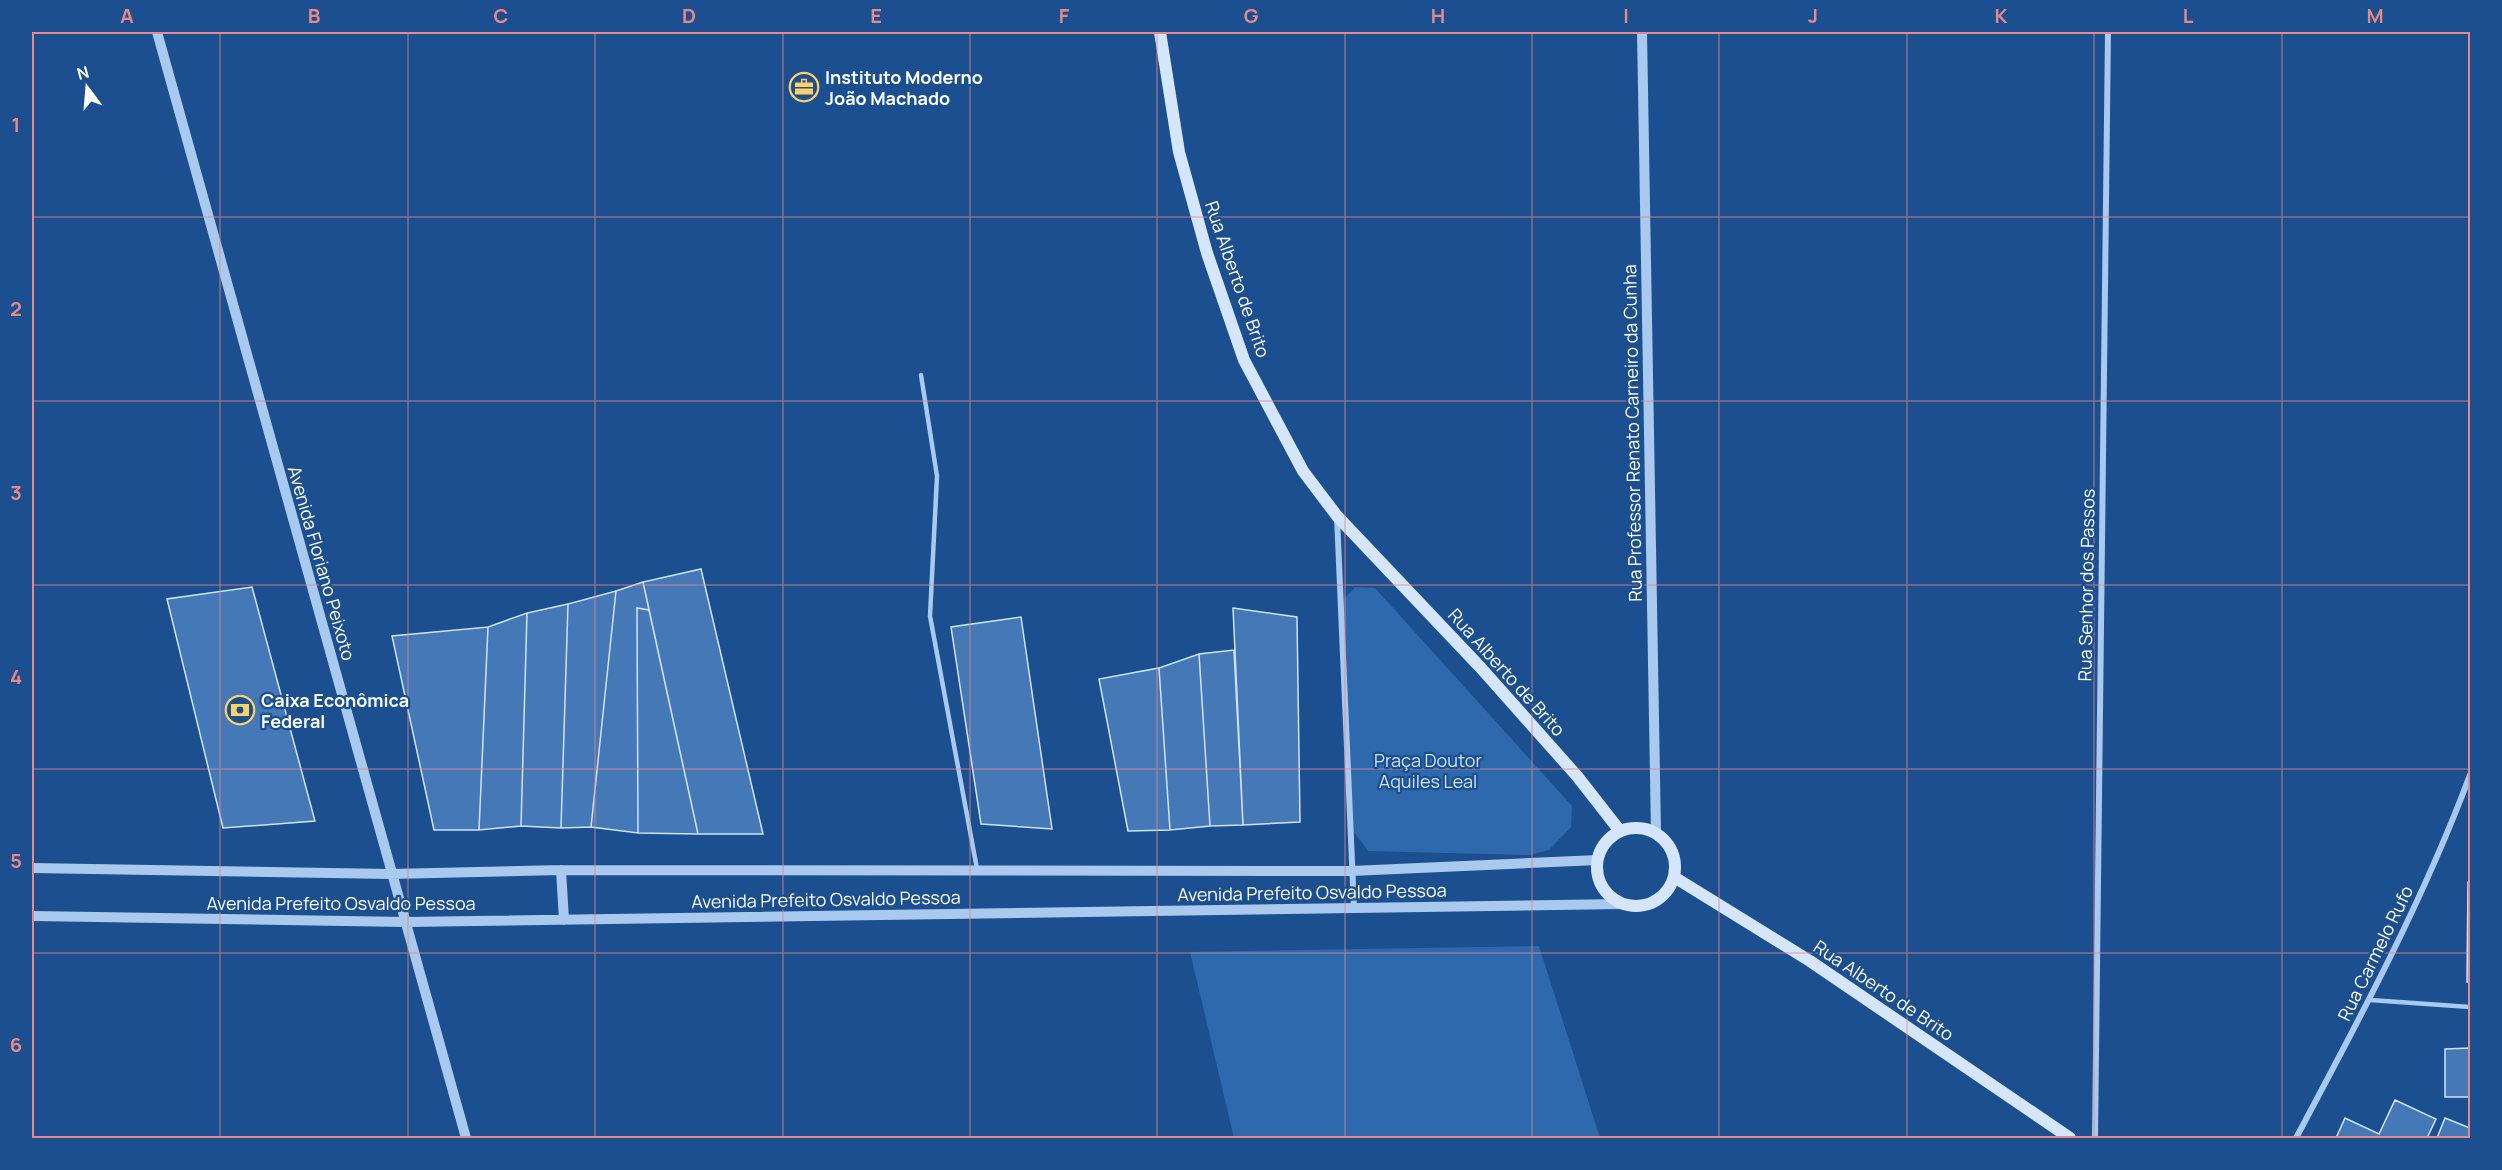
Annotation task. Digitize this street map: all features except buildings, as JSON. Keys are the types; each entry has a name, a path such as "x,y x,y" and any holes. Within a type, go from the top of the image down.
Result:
{"main road":[{"name":"Rua Alberto de Brito","path":"1160,32 1179,152 1207,253 1244,360 1303,471 1337,516 1489,676 1577,776 1620,831"},
{"path":"1638,829 1656,833 1672,852 1675,864 1674,876 1663,895 1653,902 1643,906 1621,904 1604,891 1599,882 1598,860 1605,843 1620,831 1638,829"},
{"name":"Rua Alberto de Brito","path":"1674,876 1810,961 2070,1138"}],"street":[{"name":"Avenida Floriano Peixoto","path":"157,32 466,1138"},
{"name":"Rua Professor Renato Carneiro da Cunha","path":"1642,32 1656,833"},
{"name":"Rua Senhor dos Passos","path":"2094,1138 2108,32"},
{"path":"1337,516 1354,908"},
{"name":"Rua Carmelo Rufo","path":"2296,1138 2370,1000 2452,825 2470,775"},
{"name":"Avenida Prefeito Osvaldo Pessoa","path":"32,868 391,874 561,870 1351,871 1598,860"},
{"path":"561,870 564,920"},
{"name":"Avenida Prefeito Osvaldo Pessoa","path":"32,916 406,922 1621,904"}],"lane":[{"path":"921,375 937,476 930,616 978,871"},
{"path":"2370,1000 2470,1007"}],"green space":[{"name":"Praça Doutor Aquiles Leal","path":"1355,587 1375,588 1572,806 1571,827 1549,850 1529,855 1368,851 1354,832 1347,810 1344,599"},
{"path":"1539,946 1600,1138 1234,1138 1190,952"}],"place":[{"name":"Instituto Moderno João Machado","path":"804,87"},
{"name":"Caixa Econômica Federal","path":"240,710"}]}
